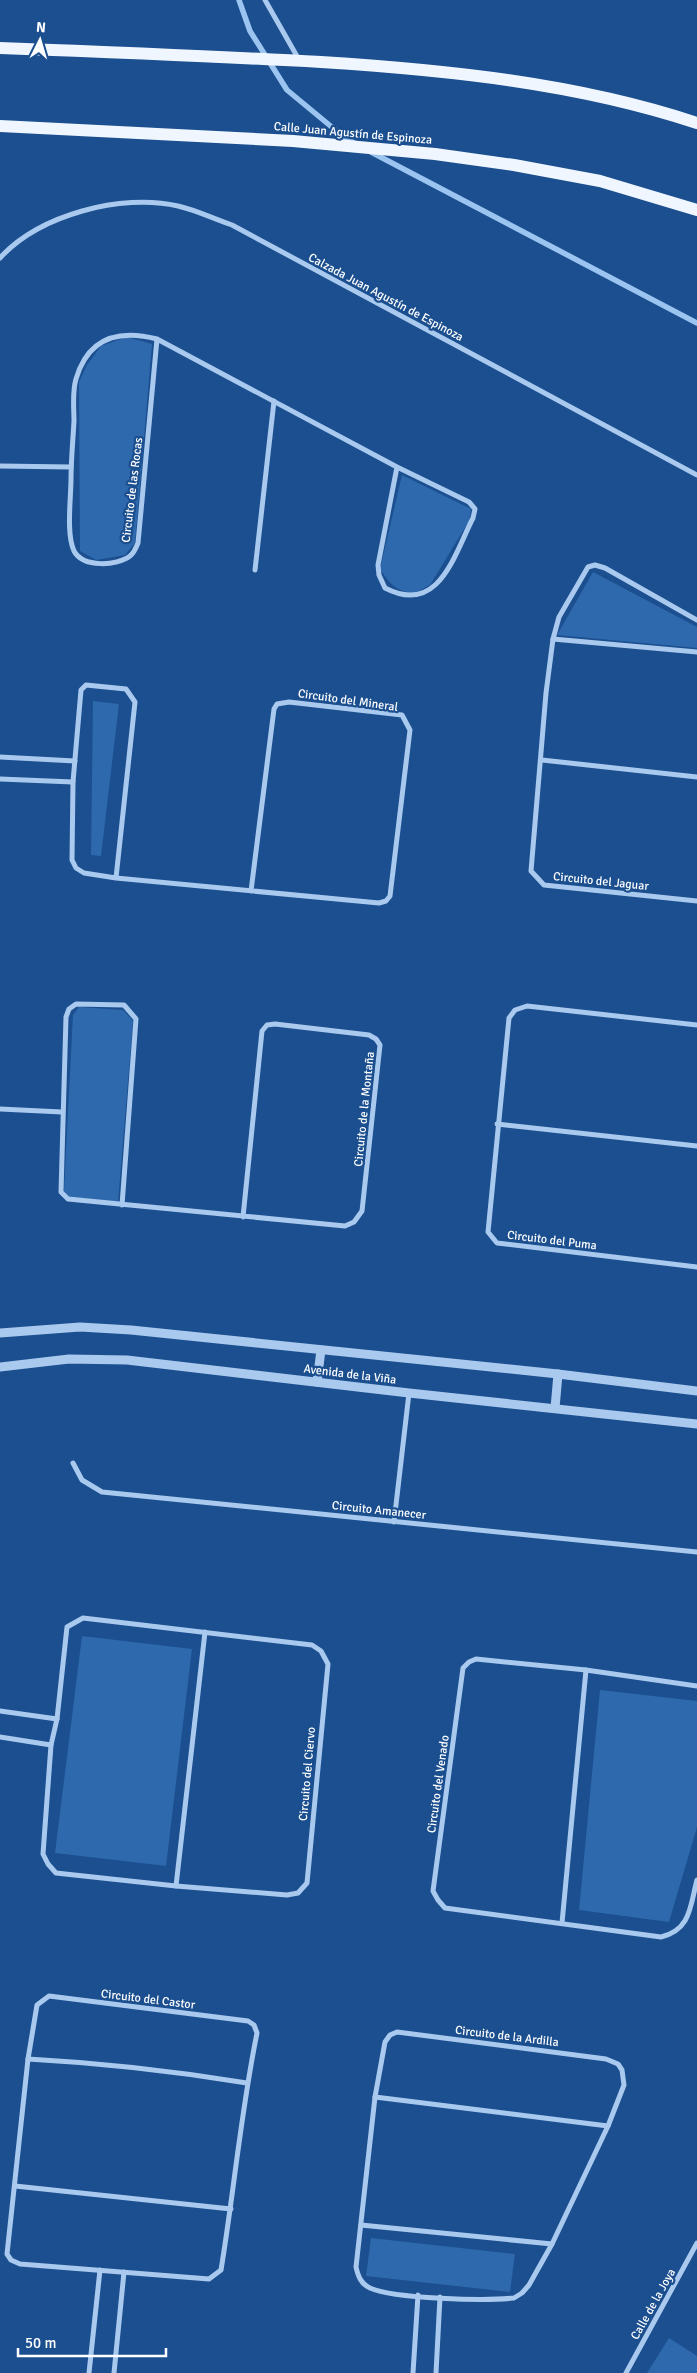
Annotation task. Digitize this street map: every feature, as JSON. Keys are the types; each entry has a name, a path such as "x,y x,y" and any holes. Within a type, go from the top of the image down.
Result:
{"main road":[{"path":"0,48 224,56 403,68 520,81 611,100 697,122"},
{"name":"Calle Juan Agustín de Espinoza","path":"0,126 293,141 435,154 514,165 600,181 697,210"}],"street":[{"path":"265,0 299,61"},
{"name":"Calzada Juan Agustín de Espinoza","path":"0,258 12,244 50,222 94,207 133,203 177,206 232,225 697,475"},
{"name":"Circuito de las Rocas","path":"157,339 138,544 129,557 108,563 94,563 80,558 74,551 71,524 71,467 76,380 86,357 101,342 125,334 157,339 397,467 469,502 475,510 474,518 442,578 431,590 415,596 404,596 385,588 379,575 378,565 397,467"},
{"path":"255,570 274,401"},
{"path":"0,466 71,467"},
{"name":"Circuito del Jaguar","path":"697,620 604,568 596,565 588,567 559,617 553,639 546,693 542,760 531,871 537,880 544,885 697,901"},
{"path":"553,639 697,652"},
{"name":"Circuito del Mineral","path":"116,878 135,702 126,689 86,684 81,690 73,782 72,860 76,868 84,873 116,878 251,891 379,903 386,901 390,896 410,730 402,716 289,702 277,704 274,709 251,891"},
{"path":"0,757 75,760"},
{"path":"542,760 697,777"},
{"path":"0,779 73,782"},
{"name":"Circuito de la Montaña","path":"122,1205 136,1019 124,1005 76,1004 69,1009 66,1016 62,1112 61,1192 68,1199 122,1205 345,1226 359,1216 362,1211 380,1045 376,1039 369,1035 275,1024 267,1025 262,1031 243,1216"},
{"name":"Circuito del Puma","path":"697,1025 526,1006 515,1010 509,1018 497,1124 488,1232 496,1243 697,1267"},
{"path":"0,1109 62,1112"},
{"path":"497,1124 697,1146"},
{"name":"Avenida de la Viña","path":"0,1332 80,1327 558,1374 697,1391"},
{"path":"317,1382 321,1350"},
{"name":"Avenida de la Viña","path":"0,1367 69,1359 127,1360 409,1394 697,1424"},
{"path":"555,1408 558,1374"},
{"path":"394,1522 409,1394"},
{"name":"Circuito Amanecer","path":"73,1463 82,1480 102,1492 697,1552"},
{"name":"Circuito del Ciervo","path":"83,1618 312,1645 321,1651 328,1664 307,1883 298,1893 287,1895 176,1886 56,1872 48,1864 43,1854 51,1744 57,1719 67,1627 74,1621 83,1618"},
{"path":"176,1886 205,1632"},
{"name":"Circuito del Venado","path":"697,1686 586,1670 476,1659 469,1662 464,1668 433,1891 446,1908 661,1937 672,1934 680,1929 687,1919 697,1880"},
{"path":"562,1923 586,1670"},
{"path":"0,1711 57,1719"},
{"path":"0,1737 51,1744"},
{"name":"Circuito del Castor","path":"48,1996 248,2021 254,2025 257,2033 247,2083 222,2270 216,2276 209,2279 20,2264 12,2260 8,2254 28,2059 37,2005 48,1996"},
{"name":"Circuito de la Ardilla","path":"397,2032 606,2059 618,2064 622,2070 624,2085 608,2126 552,2244 530,2285 514,2298 440,2297 388,2292 369,2288 358,2278 356,2267 375,2097 385,2042 390,2035 397,2032"},
{"path":"28,2059 101,2063 174,2071 247,2083"},
{"path":"375,2097 608,2126"},
{"path":"15,2186 231,2209"},
{"path":"360,2225 552,2244"},
{"name":"Calle de la Joya","path":"626,2373 697,2243"},
{"path":"89,2373 100,2270"},
{"path":"114,2373 124,2272"},
{"path":"413,2373 418,2295"},
{"path":"436,2373 440,2297"}],"shaded area":[{"path":"127,337 152,344 135,543 125,555 96,560 80,551 79,382 87,365 101,346"},
{"path":"402,475 471,509 469,521 430,585 413,594 402,591 394,586 380,569"},
{"path":"593,572 697,627 697,648 557,635"},
{"path":"93,701 119,704 101,856 91,855"},
{"path":"79,1007 123,1010 133,1021 118,1202 69,1197 64,1191 73,1015"},
{"path":"82,1636 192,1649 166,1866 55,1853"},
{"path":"600,1690 697,1701 697,1827 669,1922 579,1910"},
{"path":"371,2238 515,2254 510,2292 366,2276"},
{"path":"669,2338 697,2356 697,2373 647,2373"}],"waterway":[{"path":"239,0 250,31 287,90 345,138 354,143"},
{"path":"371,152 697,323"}]}
